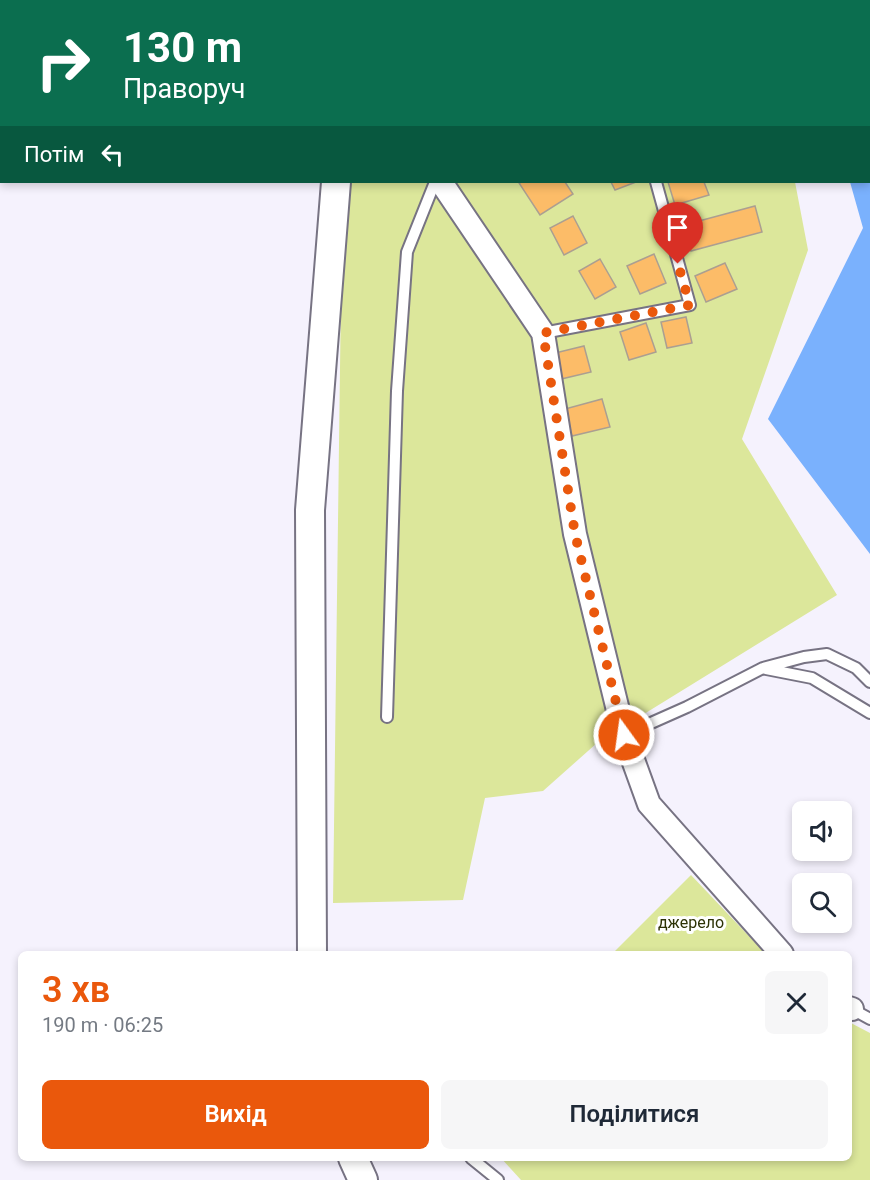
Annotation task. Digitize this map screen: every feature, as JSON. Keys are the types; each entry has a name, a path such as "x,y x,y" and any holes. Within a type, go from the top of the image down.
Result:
{"street":[{"path":"312,951 310,510 336,183"},
{"path":"442,183 543,333 575,534 624,735 649,804 779,951"},
{"path":"354,1161 363,1180"}],"lane":[{"path":"387,717 397,391 407,252 435,183"},
{"path":"543,333 690,305 656,183"},
{"path":"624,735 687,707 763,668 804,657 827,654 856,668 870,682"},
{"path":"763,668 812,678 870,714"},
{"path":"475,1161 498,1180"}],"green space":[{"path":"349,183 795,183 808,250 742,439 837,595 597,743 543,791 485,798 463,900 333,903 341,292"},
{"name":"джерело","path":"691,875 763,951 615,951"},
{"path":"852,1024 870,1033 870,1180 521,1180 504,1161 852,1161"}],"water":[{"path":"850,183 870,183 870,554 768,419 863,228"}],"building":[{"path":"519,183 566,183 573,194 540,215"},
{"path":"612,183 633,183 615,190"},
{"path":"668,183 704,183 709,195 675,205"},
{"path":"755,206 762,232 691,251 684,225"},
{"path":"573,216 587,243 564,255 550,228"},
{"path":"654,254 666,283 640,294 627,266"},
{"path":"600,259 616,287 595,299 579,271"},
{"path":"725,263 737,289 706,302 695,276"},
{"path":"686,317 692,343 667,348 661,322"},
{"path":"646,323 656,352 629,360 620,332"},
{"path":"584,346 591,372 557,380 551,354"},
{"path":"602,399 610,427 572,436 565,409"}],"route":[{"path":"624,735 575,534 543,333 690,305 678,264"}]}
